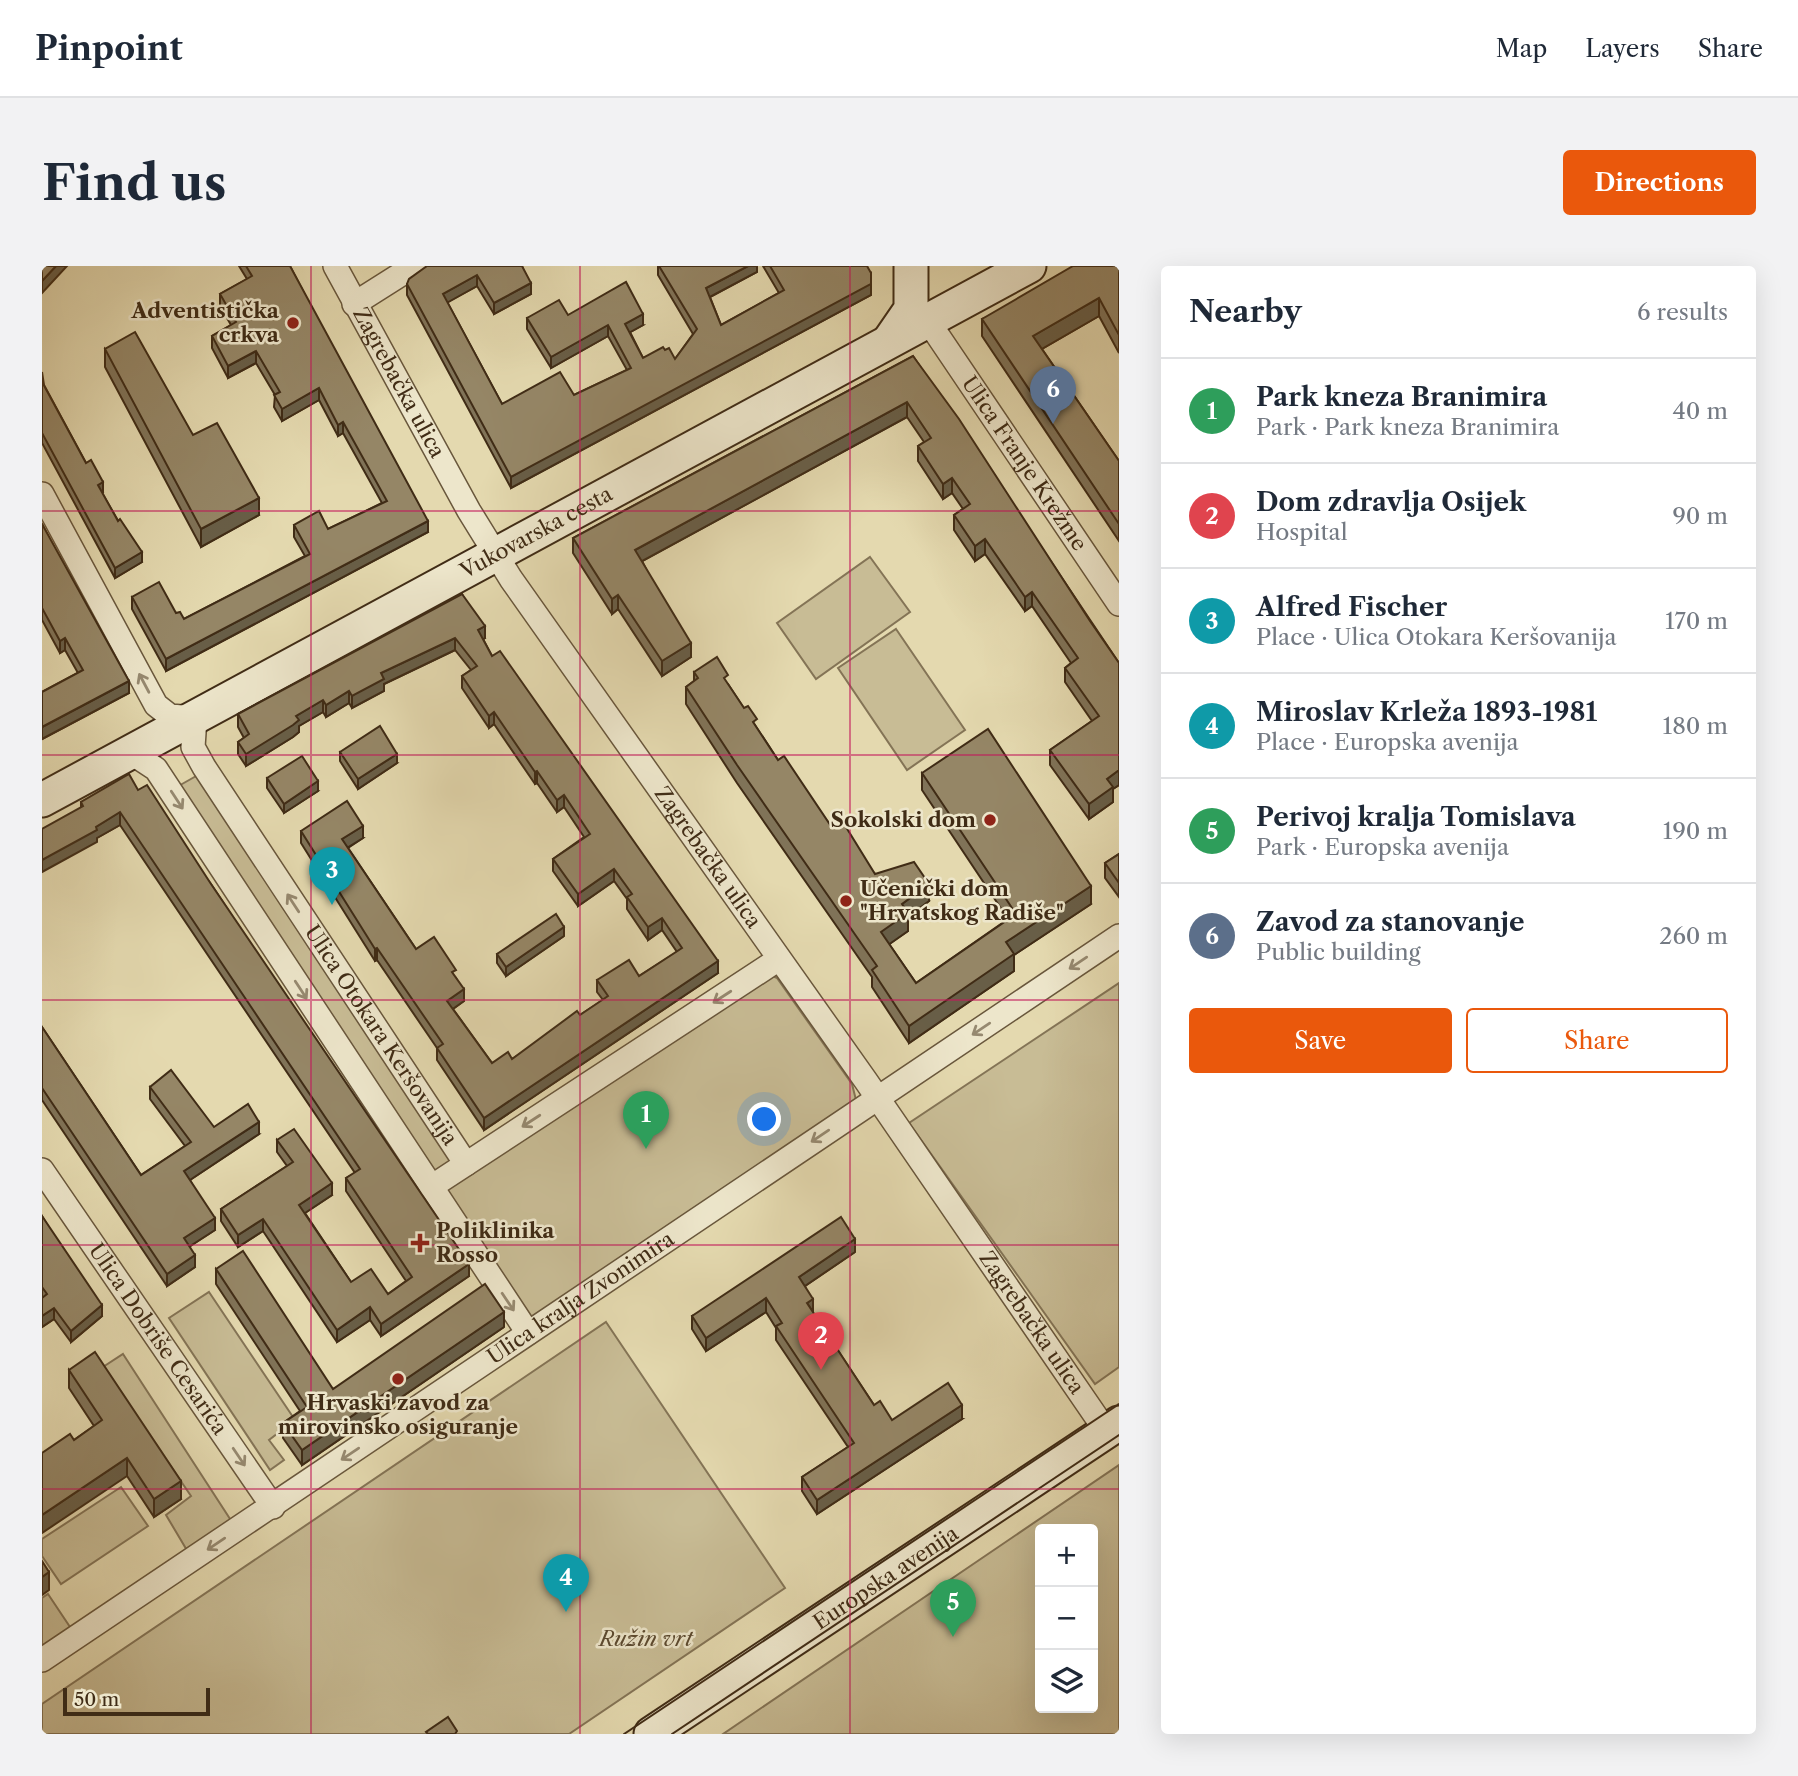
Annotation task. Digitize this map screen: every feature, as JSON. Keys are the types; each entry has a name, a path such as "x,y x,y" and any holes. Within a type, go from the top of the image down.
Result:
{"main road":[{"path":"885,345 897,333 911,309 911,266"},
{"name":"Vukovarska cesta","path":"42,800 1029,266"},
{"name":"Europska avenija","path":"662,1731 1113,1427"}],"street":[{"name":"Zagrebačka ulica","path":"335,266 495,554 877,1098 1113,1427"},
{"path":"354,304 414,266"},
{"name":"Ulica Franje Krežme","path":"928,321 1119,604"},
{"path":"42,494 156,705 170,716 194,718"},
{"name":"Ulica Otokara Keršovanija","path":"194,718 193,747 204,767 466,1164"},
{"name":"Ulica Otokara Keršovanija","path":"130,752 156,769 528,1333"},
{"name":"Ulica kralja Zvonimira","path":"42,1660 1119,936"},
{"path":"431,1187 779,959"},
{"name":"Ulica Dobriše Cesarića","path":"42,1170 273,1507"}],"green space":[{"path":"870,557 910,612 816,679 777,623"},
{"path":"896,629 965,730 907,770 838,668"},
{"path":"198,775 455,1162 429,1177 175,788"},
{"path":"771,975 777,978 852,1084 856,1100 538,1317 528,1317 442,1193"},
{"path":"1119,983 1119,1367 1095,1384 909,1123"},
{"path":"209,1292 295,1420 269,1440 284,1460 270,1470 169,1318"},
{"name":"Ružin vrt","path":"606,1322 785,1588 569,1734 42,1734 42,1704"},
{"path":"123,1354 232,1522 188,1552 166,1515 191,1496 103,1367"},
{"path":"1119,1465 1119,1734 723,1734"},
{"path":"121,1487 148,1526 61,1584 42,1556 42,1539"},
{"path":"48,1594 72,1630 42,1650 42,1598"}],"building":[{"path":"42,266 56,266 42,281"},
{"path":"246,266 290,266 428,521 166,659 132,597 159,582 176,613 180,612 184,619 310,554 294,525 319,511 328,529 387,501 343,422 338,425 319,388 282,409 274,395 280,392 256,351 228,366 212,336 236,322 220,294 252,276"},
{"path":"427,266 522,266 531,283 494,303 477,275 443,294 502,404 560,372 574,395 631,368 608,325 551,357 527,318 559,300 568,315 626,282 643,314 625,324 643,358 663,347 665,350 669,348 675,359 697,329 659,266 748,266 706,288 721,325 784,290 770,266 867,266 871,273 871,284 511,477 407,284 409,279"},
{"path":"1073,266 1119,266 1119,335 1099,298 1033,336 1119,461 1119,524 982,319"},
{"path":"135,332 193,435 217,423 259,498 201,529 105,349"},
{"path":"913,356 959,419 1119,663 1119,770 1107,779 1113,787 1089,804 1050,750 1099,716 1065,668 1078,658 1032,592 1025,597 985,539 975,546 954,515 970,504 952,478 943,484 918,446 931,438 907,402 635,550 691,643 662,661 618,595 612,599 573,538"},
{"path":"42,382 86,463 91,460 103,482 98,485 118,521 120,519 142,552 115,568 42,433"},
{"path":"42,524 129,681 42,727 42,692 83,670 65,638 60,641 42,608"},
{"path":"462,594 485,626 478,630 492,656 500,651 718,961 484,1118 437,1048 443,1044 377,948 375,949 301,831 347,801 363,826 342,839 416,949 434,937 456,970 452,972 464,989 447,1001 492,1063 508,1052 512,1059 577,1011 580,1015 608,996 597,980 629,960 639,976 682,948 662,918 648,927 627,897 632,894 614,869 578,894 553,859 590,834 564,795 557,800 494,712 489,716 462,676 477,666 455,638 381,673 384,679 352,696 349,691 326,705 323,700 296,716 299,720 293,725 246,754 238,742 249,734 238,714"},
{"path":"717,657 728,675 724,678 744,708 748,706 757,719 753,722 778,760 784,756 831,826 841,819 875,874 914,862 929,884 902,904 908,913 881,932 916,983 1016,914 922,773 988,729 1091,886 1006,942 1014,954 909,1026 872,970 877,966 686,687 698,678 694,672"},
{"path":"380,726 397,754 358,779 340,752"},
{"path":"302,756 318,781 284,804 267,778"},
{"path":"129,774 138,790 147,785 211,884 469,1264 381,1324 370,1307 337,1330 263,1219 238,1235 221,1209 293,1162 277,1140 294,1129 332,1183 299,1205 351,1282 371,1269 388,1294 412,1277 346,1178 360,1169 120,812 96,827 97,830 42,860 42,829 83,806 81,802"},
{"path":"1119,854 1119,883 1105,863"},
{"path":"556,914 564,927 506,967 497,954"},
{"path":"42,1027 141,1175 191,1142 150,1087 171,1070 214,1127 248,1104 259,1122 184,1171 215,1218 184,1238 195,1255 167,1274 42,1088"},
{"path":"42,1216 102,1305 71,1331 54,1308 42,1316 42,1298 47,1294 42,1287"},
{"path":"841,1217 855,1239 799,1277 813,1299 807,1303 874,1405 880,1401 892,1420 948,1383 962,1405 817,1500 802,1477 854,1443 776,1326 782,1323 766,1298 706,1338 692,1316"},
{"path":"243,1251 333,1389 485,1284 504,1312 302,1450 283,1423 307,1407 216,1269"},
{"path":"95,1352 181,1481 154,1499 127,1458 42,1515 42,1453 70,1434 74,1440 102,1420 69,1370"},
{"path":"42,1561 49,1572 42,1577"},
{"path":"448,1717 457,1731 455,1734 426,1732"}],"tram line":[{"path":"624,1734 1119,1404"},
{"path":"672,1734 1119,1435"}],"place":[{"name":"Adventistička crkva","path":"293,323"},
{"name":"Zavod za stanovanje","path":"1053,424"},
{"name":"Sokolski dom","path":"990,820"},
{"name":"Učenički dom \"Hrvatskog Radiše\"","path":"846,901"},
{"name":"Alfred Fischer","path":"332,905"},
{"name":"Park kneza Branimira","path":"646,1149"},
{"name":"Poliklinika Rosso","path":"420,1243"},
{"name":"Dom zdravlja Osijek","path":"821,1370"},
{"name":"Hrvaski zavod za mirovinsko osiguranje","path":"398,1379"},
{"name":"Miroslav Krleža 1893-1981","path":"566,1612"},
{"name":"Perivoj kralja Tomislava","path":"953,1637"}]}
